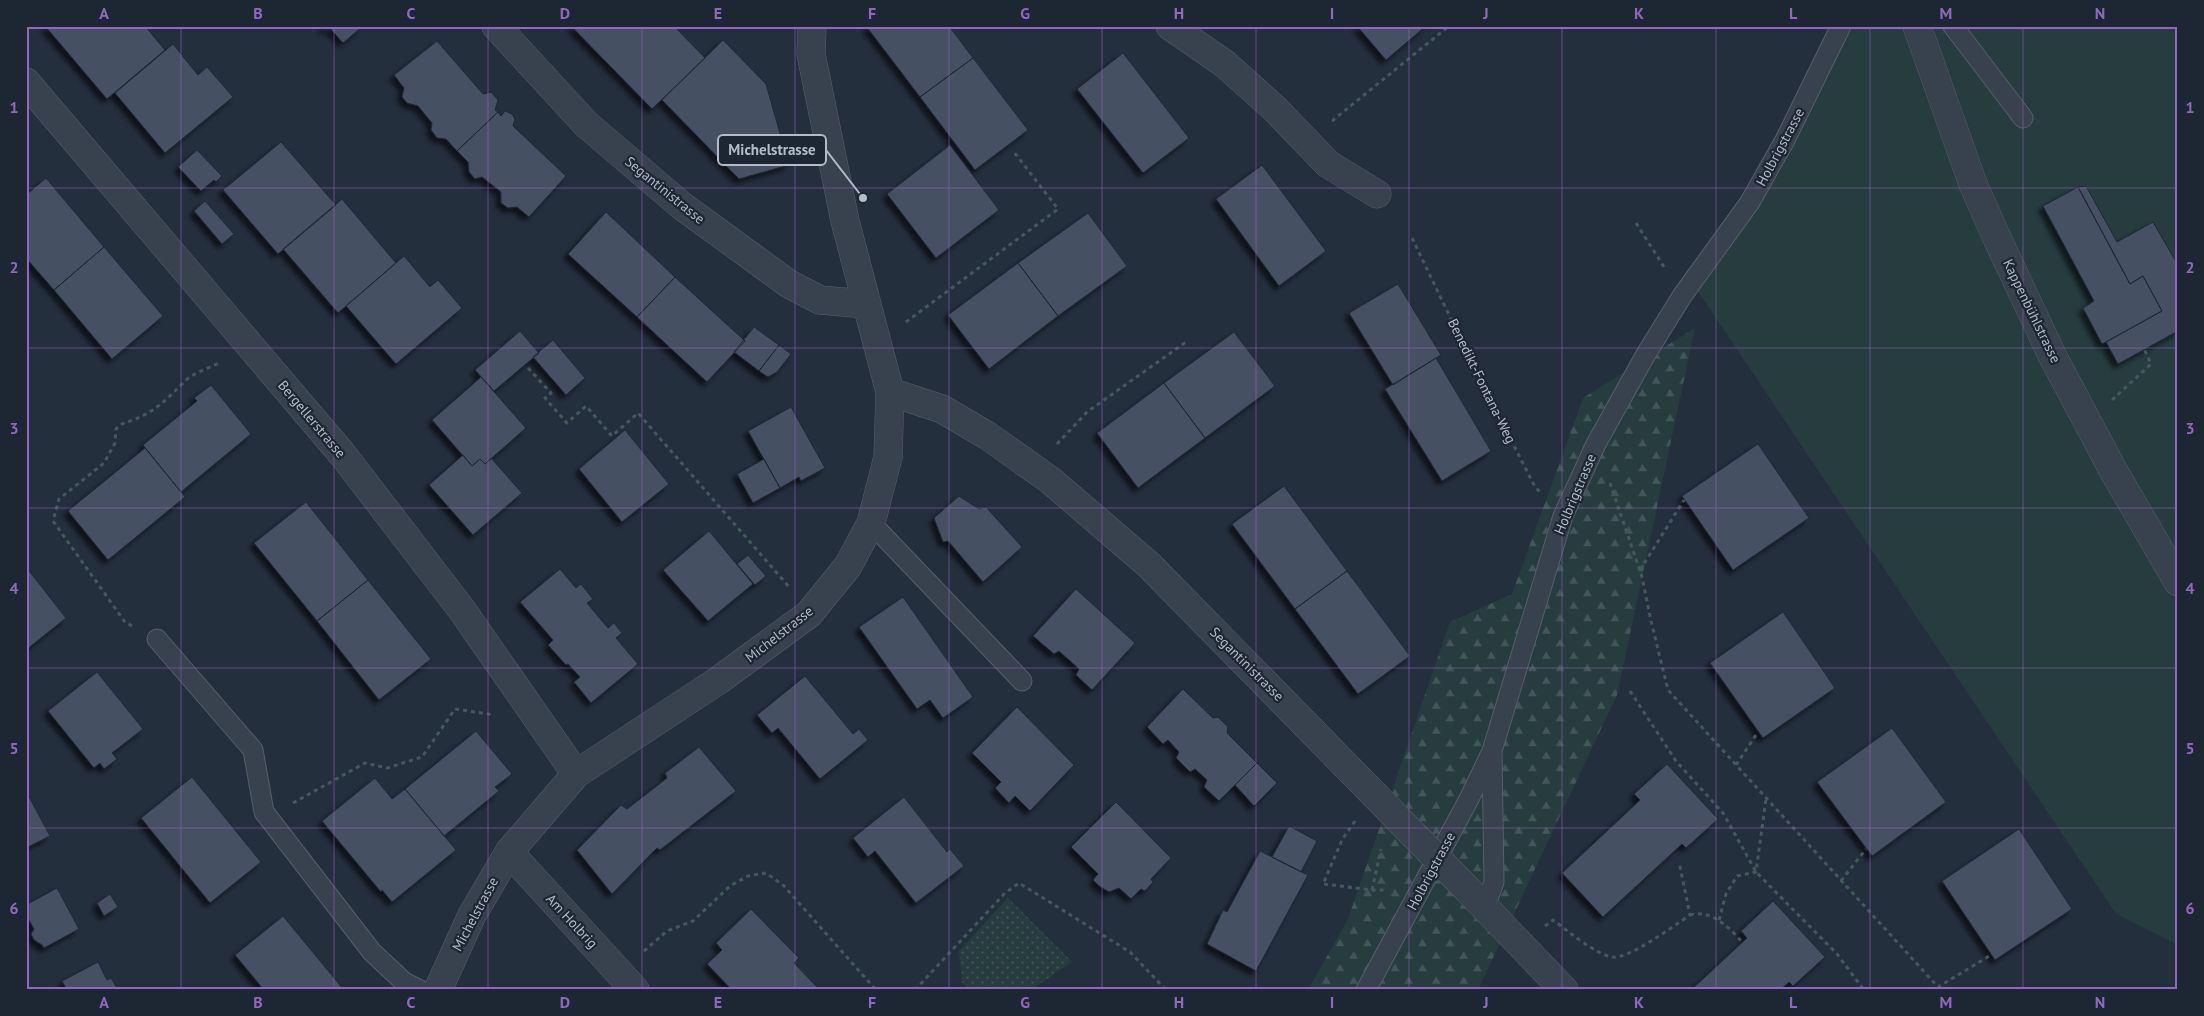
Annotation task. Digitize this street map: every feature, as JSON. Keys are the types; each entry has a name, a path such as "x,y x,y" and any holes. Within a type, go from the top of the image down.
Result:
{"street":[{"name":"Segantinistrasse","path":"496,26 586,124 682,206 789,284 820,300 866,304"},
{"name":"Michelstrasse","path":"438,990 472,915 509,852 576,774 719,680 809,614 848,566 871,523 888,457 890,392 845,221 811,54 812,26"},
{"path":"1170,26 1225,64 1275,110 1328,164 1377,194"},
{"name":"Kappenbühlstrasse","path":"1917,26 1973,184 1996,236 2052,354 2113,470 2178,582"},
{"name":"Bergellerstrasse","path":"26,82 343,455 462,610 576,774"},
{"name":"Segantinistrasse","path":"890,392 942,409 988,436 1050,480 1149,565 1564,990"},
{"name":"Am Holbrig","path":"509,852 635,990"}],"lane":[{"name":"Holbrigstrasse","path":"1366,990 1469,799 1492,751 1563,516 1596,444 1646,354 1682,296 1750,202 1785,140 1841,26"},
{"path":"1953,26 2023,118"},
{"path":"871,523 1022,681"},
{"path":"157,639 253,750 264,812 372,952 404,982 420,990"},
{"path":"1477,899 1494,882 1492,751"}],"path":[{"path":"1330,123 1449,26"},
{"path":"899,327 1058,209 1014,152"},
{"path":"1636,223 1682,296"},
{"name":"Benedikt-Fontana-Weg","path":"1412,238 1476,371 1535,486 1563,516"},
{"path":"1053,448 1087,412 1186,342"},
{"path":"2108,404 2151,364 2144,350"},
{"path":"157,639 125,622 53,521 59,499 104,463 115,443 116,429 119,425 149,414 176,392 184,382 222,361"},
{"path":"528,368 550,393 545,398 567,423 586,406 612,436 638,413 790,589"},
{"path":"1596,444 1640,570 1668,690 1938,987 1992,955"},
{"path":"1640,570 1684,500"},
{"path":"1630,691 1676,761 1723,813 1756,872 1837,954 1864,990"},
{"path":"264,812 296,801 365,763 388,768 422,757 455,709 497,715"},
{"path":"1736,765 1758,732"},
{"path":"1756,872 1766,798"},
{"path":"1360,815 1342,840 1324,884 1381,891"},
{"path":"1842,882 1866,849"},
{"path":"1372,890 1379,858"},
{"path":"1679,862 1690,915"},
{"path":"1720,920 1726,894 1737,876 1756,872"},
{"path":"641,953 667,932 693,920 730,886 748,876 766,873 783,885 876,990"},
{"path":"915,990 1005,893 1020,883 1130,952 1166,990"},
{"path":"1541,929 1553,920 1595,949 1611,957 1619,958 1690,915 1700,912 1720,920 1742,942"}],"green space":[{"path":"1852,26 1908,26 2078,427 2156,571 2178,604 2178,945 2116,914 1697,290 1780,172"},
{"path":"1935,26 2178,26 2178,558 2097,413 1993,203 1933,44"},
{"path":"1695,328 1617,695 1478,990 1308,990 1348,919 1450,622 1512,594 1583,398"},
{"path":"1008,898 1072,962 1031,990 970,990 962,982 959,951"}],"building":[{"path":"45,26 145,26 165,50 107,99"},
{"path":"322,26 363,26 343,43 329,27 325,30"},
{"path":"571,26 674,26 705,58 652,109"},
{"path":"866,26 949,26 973,58 920,97"},
{"path":"1357,26 1426,26 1386,60"},
{"path":"723,40 766,84 789,165 739,179 662,100"},
{"path":"437,41 483,94 491,92 498,100 495,110 498,112 457,151 446,139 437,138 431,130 432,123 418,106 407,103 402,97 404,88 394,75"},
{"path":"173,44 198,75 207,67 233,97 165,153 115,93"},
{"path":"1123,53 1189,138 1143,173 1077,89"},
{"path":"973,58 1028,130 975,170 920,97"},
{"path":"505,111 512,114 515,119 513,126 566,176 529,217 517,207 508,208 501,203 501,192 482,177 475,179 469,172 468,162 457,151 498,112 501,116"},
{"path":"281,142 336,205 278,254 223,190"},
{"path":"950,145 999,210 936,258 887,194"},
{"path":"197,150 222,176 201,191 178,167"},
{"path":"1262,165 1326,251 1279,286 1216,199"},
{"path":"46,178 104,247 54,290 26,258 26,195"},
{"path":"2086,186 2117,242 2153,222 2178,265 2178,331 2118,364 2106,342 2162,311 2143,276 2130,284 2078,187"},
{"path":"2078,187 2130,284 2143,276 2162,311 2102,344 2083,308 2094,301 2043,206"},
{"path":"342,199 396,263 338,313 283,249"},
{"path":"205,201 234,234 222,244 194,211"},
{"path":"606,212 675,277 637,317 568,254"},
{"path":"1088,213 1127,266 1058,316 1018,263"},
{"path":"104,247 163,316 112,359 54,290"},
{"path":"404,256 430,287 438,280 462,308 396,364 346,306"},
{"path":"1018,263 1058,316 989,369 948,315"},
{"path":"675,277 745,341 707,382 637,317"},
{"path":"1398,284 1441,355 1393,385 1349,313"},
{"path":"754,327 779,345 759,371 734,352"},
{"path":"520,331 539,353 494,391 475,370"},
{"path":"1234,332 1275,386 1205,438 1164,383"},
{"path":"553,340 585,378 566,395 533,357"},
{"path":"779,345 791,354 777,372 768,377 759,371"},
{"path":"1436,358 1491,451 1442,481 1385,389"},
{"path":"481,377 526,428 485,464 480,459 472,466 432,420"},
{"path":"1164,383 1205,438 1138,488 1097,433"},
{"path":"211,385 251,434 181,492 143,445 197,401 194,398"},
{"path":"791,407 825,468 801,481 799,477 780,488 748,431"},
{"path":"625,430 669,484 622,522 579,469"},
{"path":"1758,444 1809,518 1733,570 1682,496"},
{"path":"145,448 185,497 108,560 68,511"},
{"path":"463,455 472,466 480,459 485,464 491,458 522,493 473,535 429,485"},
{"path":"764,459 780,488 753,503 737,474"},
{"path":"1284,486 1347,571 1295,609 1232,524"},
{"path":"959,496 979,509 986,507 1022,547 983,582 948,541 943,542 934,518"},
{"path":"306,502 368,580 317,621 254,543"},
{"path":"709,531 753,584 708,621 663,570"},
{"path":"748,555 766,576 755,585 737,564"},
{"path":"26,567 66,618 26,650"},
{"path":"560,569 576,588 581,584 593,599 587,603 608,628 614,623 622,633 616,638 638,664 591,703 574,682 580,677 548,645 553,640 520,602"},
{"path":"1347,571 1410,656 1358,694 1295,609"},
{"path":"368,580 431,659 379,700 317,621"},
{"path":"1076,589 1135,643 1092,690 1076,675 1079,669 1059,651 1054,654 1033,636"},
{"path":"903,597 973,697 943,718 930,700 917,709 859,627"},
{"path":"1783,612 1835,688 1763,738 1710,663"},
{"path":"97,672 143,729 112,753 117,759 104,769 100,763 94,768 48,711"},
{"path":"805,676 853,734 859,729 868,740 820,779 778,728 772,733 757,715"},
{"path":"1183,689 1213,718 1218,717 1228,727 1227,733 1257,763 1219,801 1204,787 1207,780 1195,769 1190,772 1176,758 1179,752 1168,740 1163,744 1147,727"},
{"path":"1017,707 1074,765 1030,811 1015,796 1009,803 995,788 1001,782 972,753"},
{"path":"1892,728 1946,802 1872,856 1817,782"},
{"path":"476,731 512,774 495,787 499,791 444,836 405,789"},
{"path":"699,747 736,791 660,850 657,848 612,894 577,850 621,805 627,809 667,778 665,773"},
{"path":"1257,763 1277,783 1254,806 1235,785"},
{"path":"1667,764 1718,819 1686,848 1682,844 1603,917 1562,873 1640,800 1634,794"},
{"path":"192,777 261,862 210,903 141,818"},
{"path":"375,778 392,799 405,789 456,850 392,902 382,890 381,892 322,821"},
{"path":"26,791 50,836 26,848"},
{"path":"904,797 947,852 950,849 964,866 916,903 875,851 868,857 853,838"},
{"path":"1116,802 1171,858 1151,879 1153,882 1145,891 1141,889 1131,899 1119,888 1109,892 1099,886 1093,880 1098,874 1071,847"},
{"path":"1289,826 1317,841 1301,872 1272,857"},
{"path":"2019,829 2072,909 1995,960 1942,881"},
{"path":"1260,851 1308,875 1256,971 1207,944 1223,910 1227,912"},
{"path":"57,888 79,929 44,948 34,940 31,934 34,929 26,915 26,905"},
{"path":"110,894 118,907 104,916 97,903"},
{"path":"1773,901 1825,957 1793,986 1789,982 1780,990 1691,990 1747,938 1741,931"},
{"path":"751,909 799,958 794,963 820,990 732,990 707,964 722,950 716,943"},
{"path":"283,916 344,990 264,990 235,955"},
{"path":"98,962 107,980 111,978 118,990 67,990 62,981"}],"place":[{"name":"Michelstrasse","path":"863,198"}]}
